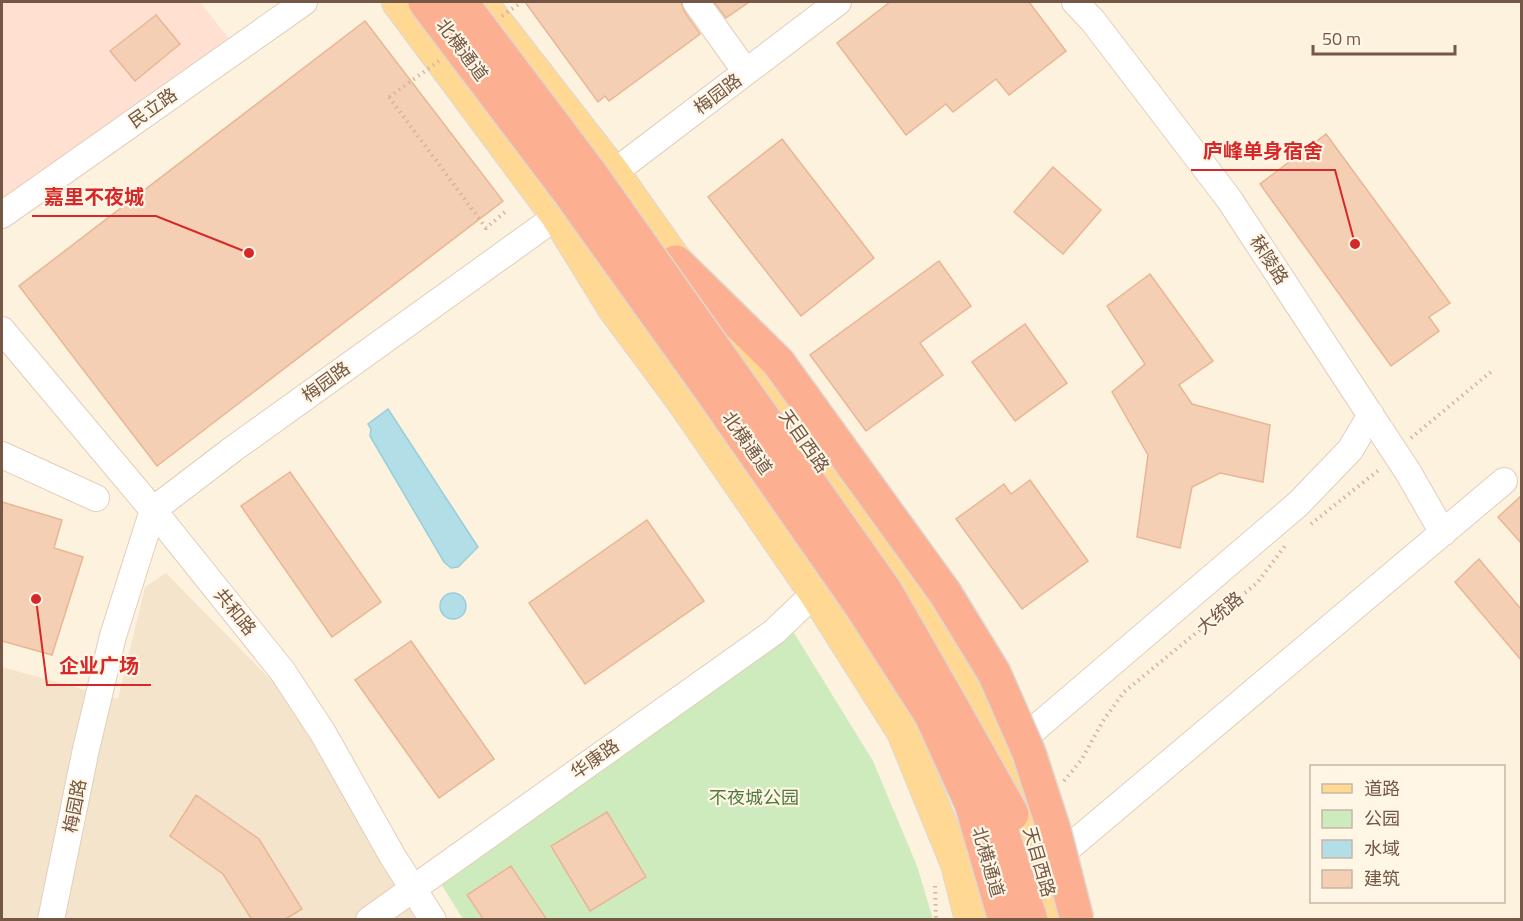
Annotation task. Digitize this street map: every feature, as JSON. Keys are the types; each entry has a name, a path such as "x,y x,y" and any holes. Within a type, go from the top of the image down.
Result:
{"highway":[{"name":"北横通道","path":"436,5 861,606 931,715 970,803 1005,920"},
{"name":"北横通道","path":"436,5 591,174 885,590 952,707 991,798 1031,920"},
{"path":"676,262 778,362 945,592 994,673 1029,753 1054,830 1077,920"},
{"path":"804,525 848,616 917,729 949,796 986,920"},
{"path":"952,707 1009,807 1029,853 1052,920"}],"main road":[{"path":"398,2 557,216 613,307 682,400 815,592 903,732 957,864 971,920"},
{"name":"天目西路","path":"481,2 614,173 861,523 962,677 1001,758 1026,818 1043,870 1052,920"}],"street":[{"name":"民立路","path":"2,215 304,2"},
{"path":"696,2 746,72"},
{"name":"梅园路","path":"51,920 86,749 108,656 153,510 233,449 557,216 838,2"},
{"name":"秣陵路","path":"1075,2 1093,21 1229,199 1376,423 1396,469 1443,532"},
{"name":"共和路","path":"2,330 153,510 260,643 304,703 433,920"},
{"name":"大统路","path":"935,807 1001,758 1100,670 1298,504 1376,423"},
{"path":"2,455 96,498"},
{"path":"976,920 1043,870 1504,481"},
{"name":"华康路","path":"369,920 774,632 815,592"}],"path":[{"path":"389,97 486,228 505,212"},
{"path":"1407,441 1494,370"},
{"path":"1310,525 1396,469"},
{"name":"大统路","path":"1060,785 1082,759 1102,721 1124,692 1257,583 1293,539"}],"shaded area":[{"path":"2,2 200,2 230,40 2,201"},
{"path":"166,573 323,733 432,919 2,919 2,667 118,699 145,587"}],"green space":[{"name":"不夜城公园","path":"791,628 873,761 917,866 933,919 463,919 431,868"}],"water":[{"path":"388,409 478,547 458,567 451,568 444,562 370,436 371,429 368,424"},
{"path":"453,593 463,596 466,606 463,616 453,619 443,616 440,606 443,596"}],"building":[{"path":"525,2 681,2 684,11 700,34 609,101 605,96 598,102"},
{"path":"714,2 749,2 726,18"},
{"path":"890,2 1029,2 1066,51 1009,95 996,79 953,112 946,104 906,135 837,43"},
{"path":"156,15 180,44 135,81 110,51"},
{"path":"365,21 503,201 157,466 19,286"},
{"path":"1326,134 1450,303 1429,317 1439,331 1391,366 1260,184"},
{"path":"782,139 874,258 801,316 708,197"},
{"path":"1053,167 1101,210 1063,254 1014,212"},
{"path":"939,261 971,306 920,343 943,375 866,431 810,355"},
{"path":"1150,274 1213,361 1179,385 1192,404 1270,425 1263,482 1220,473 1192,487 1180,548 1137,537 1148,455 1112,392 1145,364 1107,306"},
{"path":"1025,324 1067,383 1015,421 972,362"},
{"path":"290,472 381,602 332,637 241,506"},
{"path":"1030,480 1088,561 1022,609 956,519 1004,484 1011,494"},
{"path":"1521,496 1521,543 1498,517"},
{"path":"2,502 62,520 54,548 83,557 52,655 2,641"},
{"path":"647,520 704,601 585,684 529,603"},
{"path":"1479,559 1521,609 1521,660 1455,582"},
{"path":"411,641 494,759 439,798 355,680"},
{"path":"196,795 259,839 302,909 284,920 252,920 223,874 170,836"},
{"path":"607,812 646,877 590,911 551,846"},
{"path":"511,866 547,920 484,920 467,895"}],"place":[{"name":"庐峰单身宿舍","path":"1355,244"},
{"name":"嘉里不夜城","path":"249,253"},
{"name":"企业广场","path":"36,599"}]}
